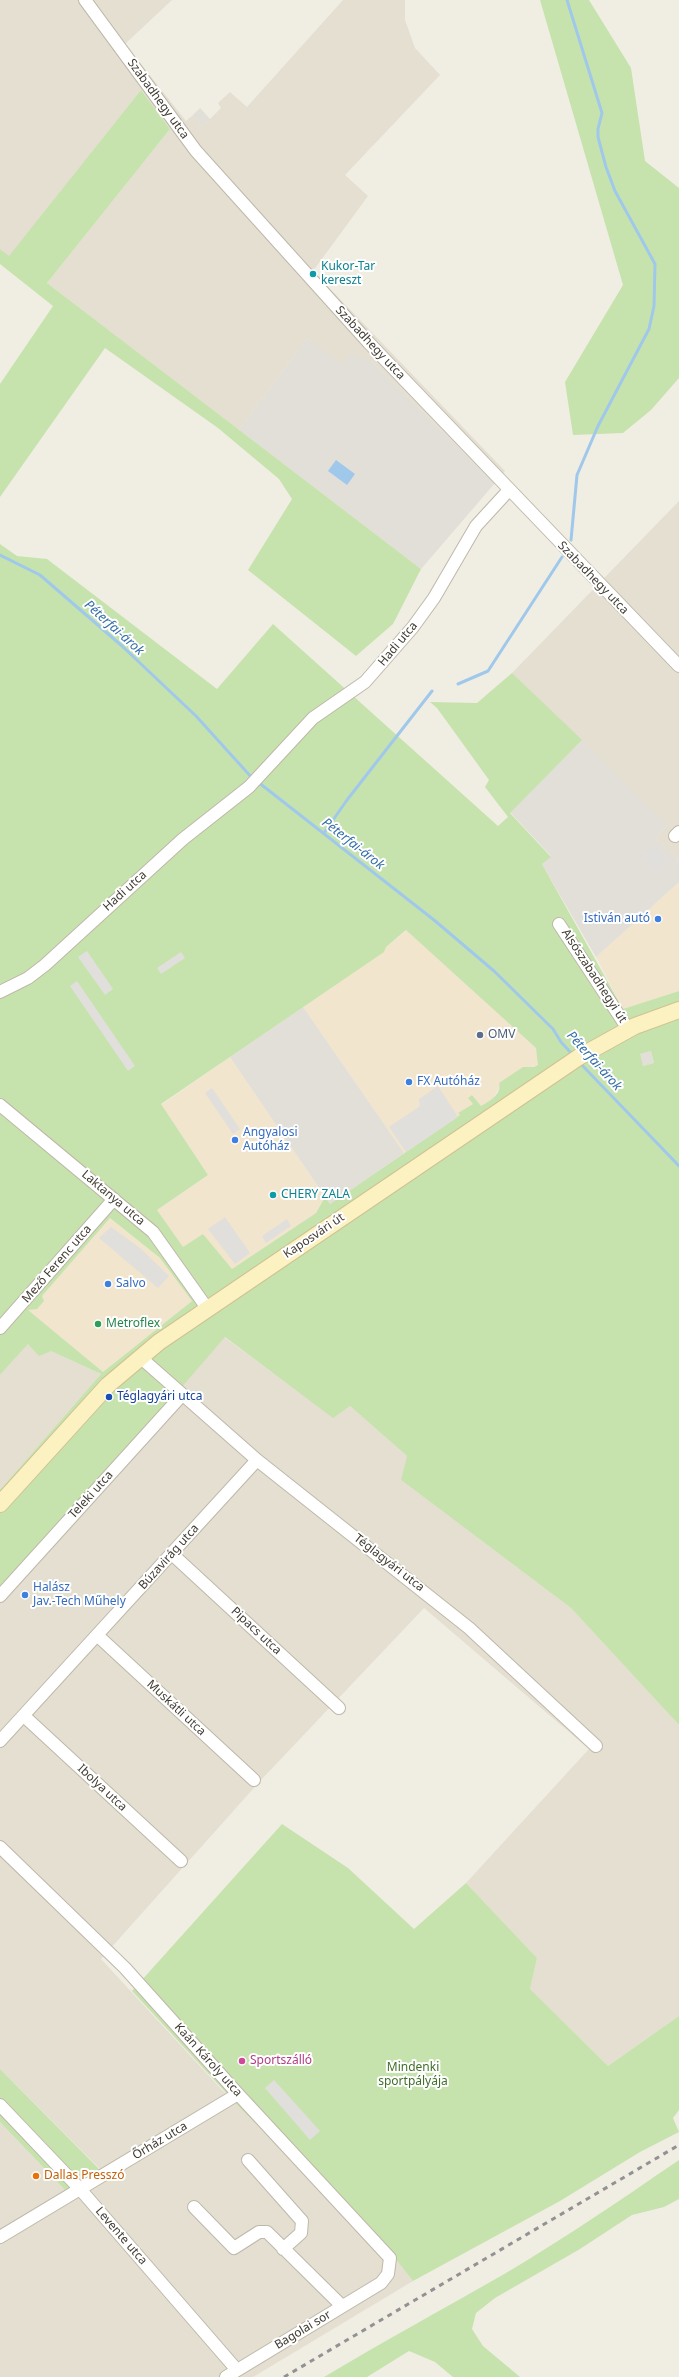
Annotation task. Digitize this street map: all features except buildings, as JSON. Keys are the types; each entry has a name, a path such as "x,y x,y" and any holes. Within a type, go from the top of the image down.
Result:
{"main road":[{"name":"Kaposvári út","path":"140,1357 207,1308 574,1060 628,1029 679,1010"},
{"path":"0,1504 74,1421 140,1357"}],"street":[{"name":"Szabadhegy utca","path":"85,0 196,151 369,343 679,666"},
{"name":"Hadi utca","path":"0,992 28,978 45,965 183,839 249,788 295,735 313,718 353,691 381,664 434,598 476,526 509,490"},
{"name":"Alsószabadhegyi út","path":"560,924 628,1029"},
{"name":"Laktanya utca","path":"0,1105 114,1199 162,1241 207,1308"},
{"name":"Mező Ferenc utca","path":"0,1328 114,1199"},
{"name":"Téglagyári utca","path":"140,1357 257,1460 469,1628 596,1746"},
{"name":"Teleki utca","path":"0,1596 182,1395"},
{"name":"Búzavirág utca","path":"0,1741 98,1636 257,1460"},
{"name":"Pipacs utca","path":"172,1554 340,1708"},
{"name":"Muskátli utca","path":"98,1636 254,1780"},
{"name":"Ibolya utca","path":"24,1716 181,1861"},
{"name":"Kaán Károly utca","path":"0,1847 125,1968 238,2094 388,2254 391,2262 390,2270 380,2282"},
{"name":"Őrház utca","path":"0,2237 238,2094"},
{"name":"Levente utca","path":"0,2105 80,2189 238,2370"},
{"path":"248,2160 302,2220 301,2233 283,2249"},
{"path":"194,2207 232,2247 238,2247 263,2231 342,2306"},
{"name":"Bagolai sor","path":"226,2377 380,2282"}],"shaded area":[{"path":"0,0 172,0 125,44 186,121 192,116 202,127 221,108 218,103 230,92 247,107 343,0 405,0 405,20 415,48 440,75 345,175 368,196 313,271 505,471 495,483 371,361 342,365 307,338 239,430 47,283 170,129 141,90 9,257 0,249"},
{"path":"200,108 210,119 202,127 192,116"},
{"path":"307,338 342,364 351,353 371,361 495,483 421,569 239,430"},
{"path":"679,501 679,861 655,838 667,826 512,673"},
{"path":"582,740 667,826 655,838 679,861 679,882 596,957 542,864 551,856 510,812"},
{"path":"651,846 660,850 668,864 659,869 655,868 654,872 649,875 651,866 640,858"},
{"name":"Istiván autó","path":"679,882 679,991 623,1009 596,957"},
{"path":"407,930 536,1048 539,1058 538,1065 529,1068 500,1086 492,1100 481,1107 472,1095 468,1098 473,1104 459,1113 461,1115 404,1153 303,1007 364,965"},
{"path":"87,951 113,989 105,995 78,957"},
{"path":"181,952 185,958 161,974 157,968"},
{"path":"77,981 135,1066 128,1071 70,986"},
{"path":"303,1007 404,1153 330,1204 230,1057"},
{"path":"651,1051 654,1063 643,1066 639,1054"},
{"name":"Angyalosi Autóház","path":"230,1057 325,1197 316,1213 231,1270 203,1234 183,1248 157,1210 208,1175 161,1105"},
{"path":"438,1086 458,1117 406,1152 389,1127 420,1106 419,1099"},
{"path":"212,1088 240,1129 233,1134 205,1093"},
{"path":"225,1217 250,1253 235,1264 208,1229"},
{"path":"110,1218 160,1258 192,1301 103,1372 27,1310 43,1301 42,1296"},
{"path":"287,1219 291,1226 266,1243 262,1236"},
{"path":"111,1227 140,1248 169,1276 158,1288 99,1238"},
{"path":"224,1337 333,1417 350,1406 407,1456 401,1480 571,1608 679,1725 679,2016 608,2066 530,1989 537,1958 466,1883 589,1749 424,1608 261,1780 101,1959 222,2090 398,2262 413,2281 253,2377 0,2377 0,2122 65,2190 100,2169 0,2069 0,1597"},
{"path":"28,1344 51,1351 101,1374 0,1490 0,1375"},
{"path":"274,2080 320,2131 310,2140 265,2088"}],"green space":[{"path":"540,0 589,0 631,68 645,161 679,188 679,378 651,410 623,433 573,435 565,382 623,285"},
{"path":"141,90 170,129 47,283 421,569 393,624 356,656 248,570 292,499 279,479 218,428 105,348 0,497 0,384 53,306 0,264 0,249 9,256"},
{"path":"0,544 17,556 47,559 217,689 273,624 498,826 508,817 485,787 489,780 437,708 430,702 477,703 512,673 582,740 510,813 551,857 542,864 623,1009 679,991 679,1725 571,1608 401,1480 407,1456 350,1406 333,1418 225,1337 0,1597 0,1490 101,1374 51,1351 39,1356 28,1344 0,1375","holes":["406,930 536,1048 538,1065 534,1067 523,1067 499,1083 499,1091 497,1094 481,1106 472,1095 468,1098 473,1104 458,1113 460,1115 330,1204 325,1197 316,1213 232,1269 203,1234 183,1247 157,1210 208,1175 161,1104 384,952 386,947","651,1051 654,1063 643,1066 640,1054","110,1218 160,1258 192,1301 103,1372 28,1310 37,1309 44,1301 42,1296"]},
{"name":"Mindenki sportpályája","path":"282,1824 348,1868 414,1929 466,1883 537,1958 530,1989 608,2066 679,2016 679,2110 673,2118 679,2132 640,2152 560,2201 413,2281 398,2262 240,2108 132,1991"},
{"path":"0,2069 100,2170 65,2190 0,2122"},
{"path":"679,2160 679,2199 664,2207 632,2215 580,2249 495,2298 476,2313 472,2329 483,2346 520,2377 453,2377 435,2362 409,2351 367,2377 324,2377 528,2260"}],"water":[{"path":"336,460 355,474 347,485 328,471"}],"waterway":[{"path":"567,0 602,113 598,129 598,137 606,167 615,191 655,264 654,306 649,329 598,426 577,475 571,540"},
{"name":"Péterfai-árok","path":"0,555 40,575 122,646 196,716 253,779"},
{"path":"458,684 488,671 562,557"},
{"path":"324,833 347,800 432,691"},
{"name":"Péterfai-árok","path":"258,782 434,920 494,971 553,1029 561,1042 573,1055"},
{"name":"Péterfai-árok","path":"579,1062 679,1166"}],"railway":[{"path":"284,2377 679,2145"}],"place":[{"name":"Kukor-Tar kereszt","path":"313,274"},
{"name":"Istiván autó","path":"658,919"},
{"name":"OMV","path":"480,1035"},
{"name":"FX Autóház","path":"409,1082"},
{"name":"Angyalosi Autóház","path":"235,1140"},
{"name":"CHERY ZALA","path":"273,1195"},
{"name":"Salvo","path":"108,1284"},
{"name":"Metroflex","path":"98,1324"},
{"name":"Téglagyári utca","path":"109,1397"},
{"name":"Halász Jav.-Tech Műhely","path":"25,1595"},
{"name":"Sportszálló","path":"242,2061"},
{"name":"Dallas Presszó","path":"36,2176"}]}
